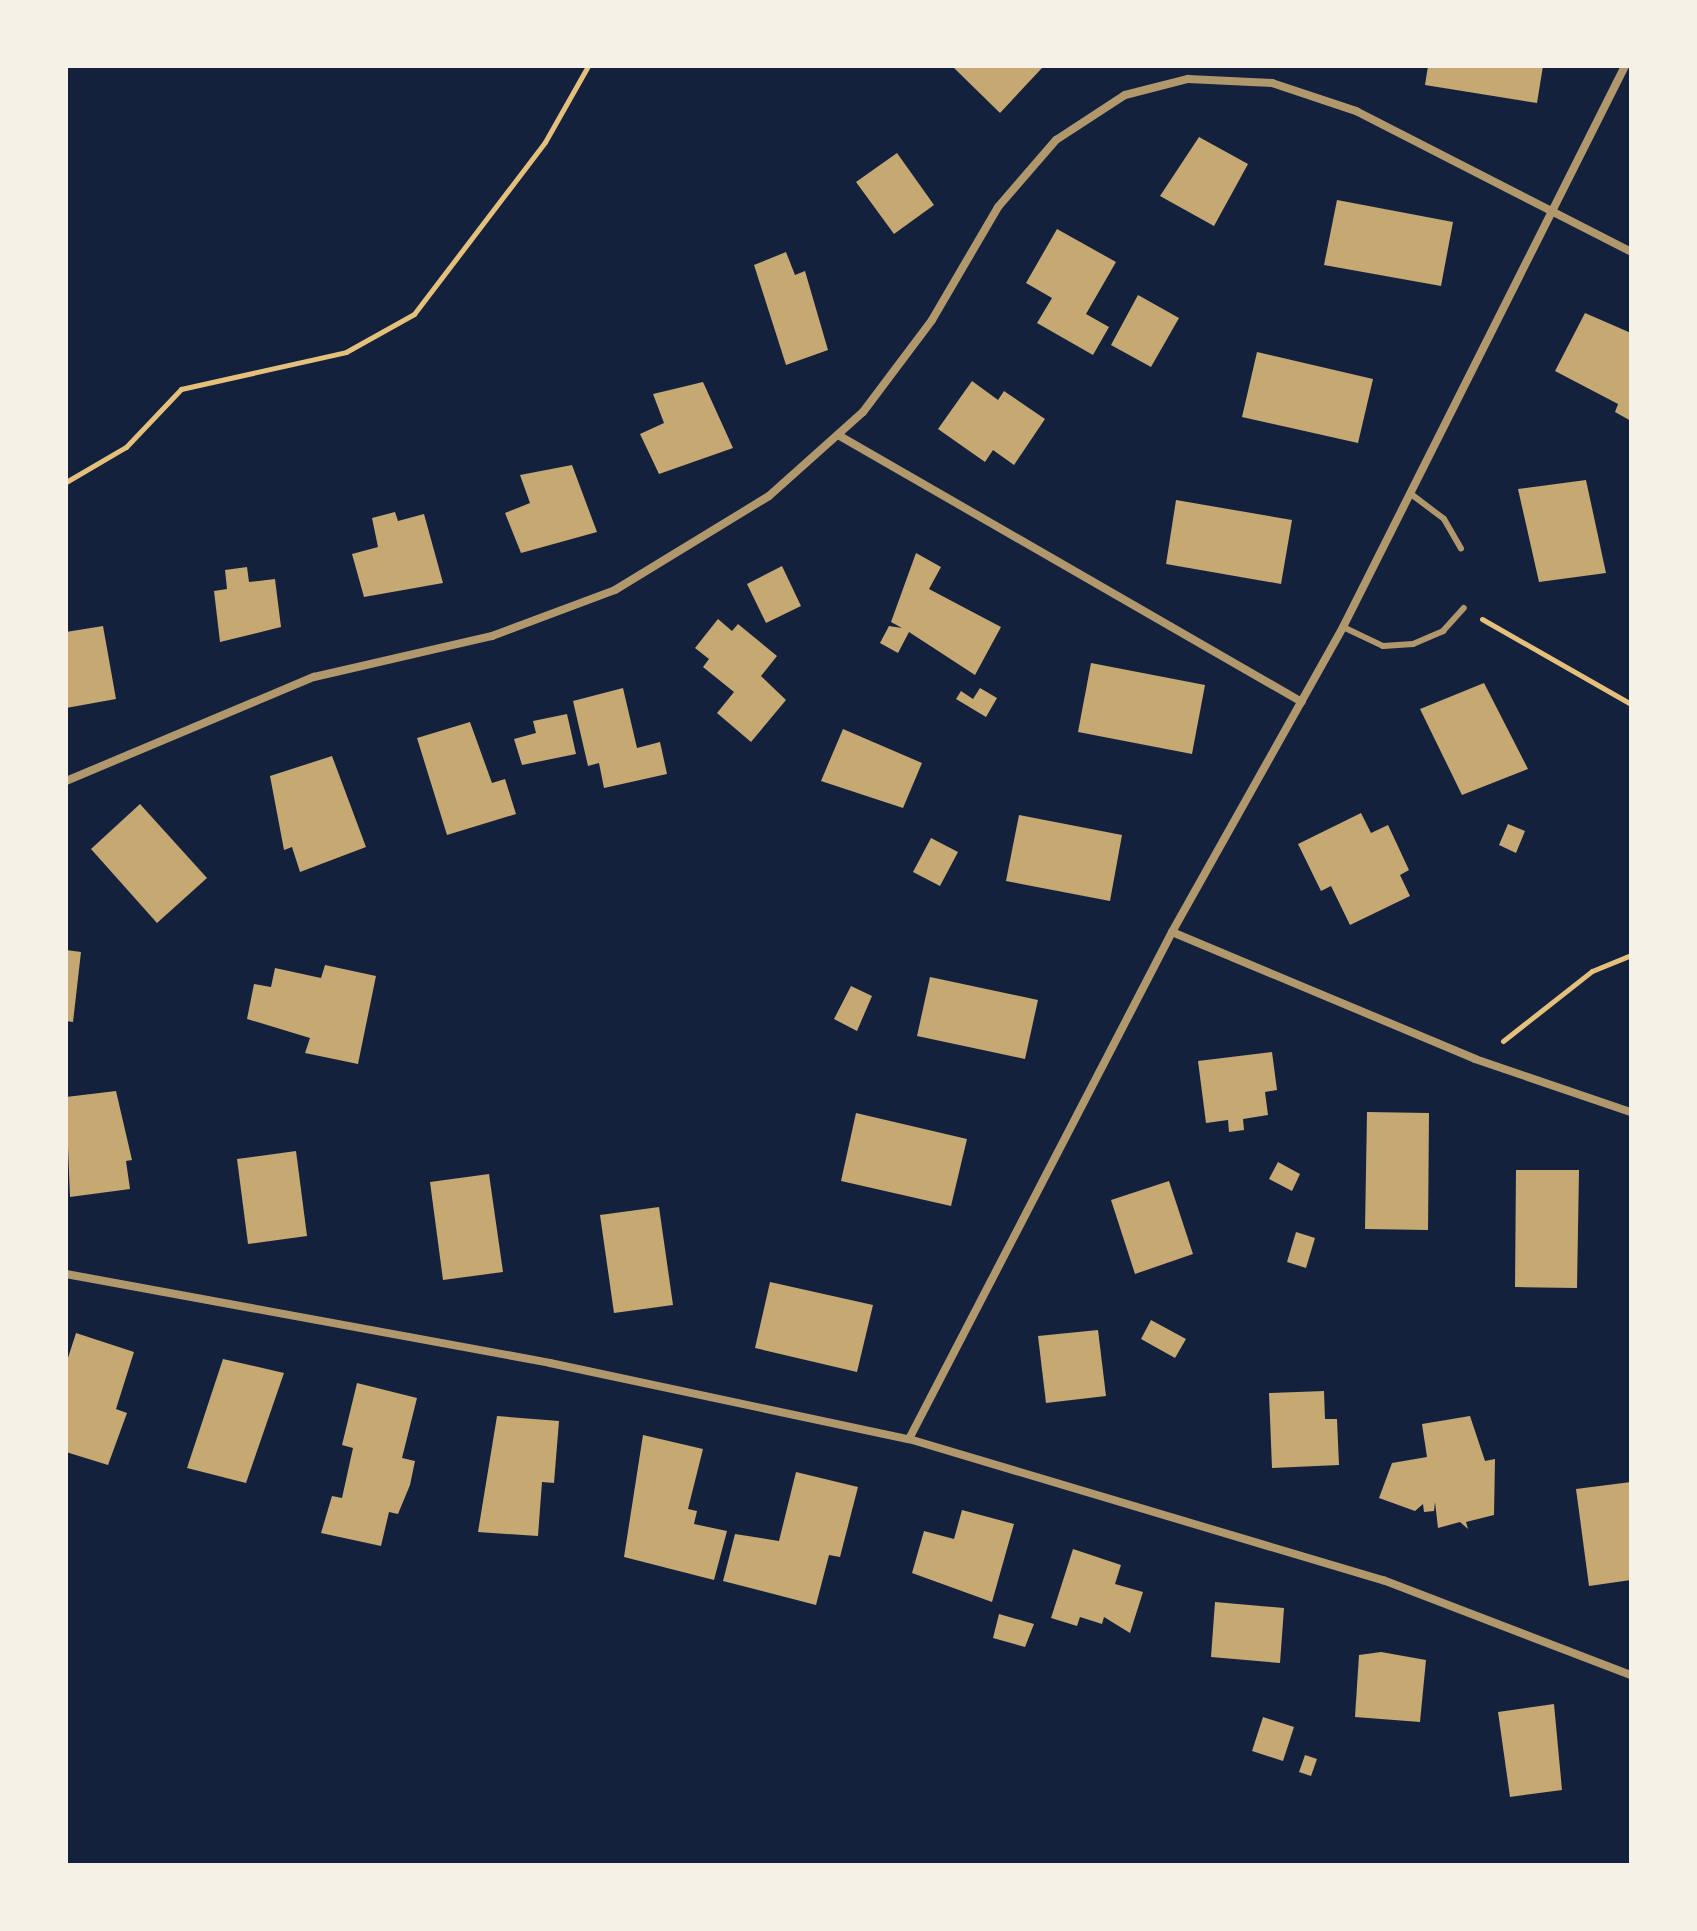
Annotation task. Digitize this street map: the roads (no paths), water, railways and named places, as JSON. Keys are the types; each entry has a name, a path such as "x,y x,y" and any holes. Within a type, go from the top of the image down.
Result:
{"street":[{"path":"909,1439 1172,932 1343,627 1625,66"},
{"path":"66,781 314,677 492,636 615,590 769,496 838,435 932,320 998,207 1056,140 1125,95 1188,79 1272,83 1356,111 1549,216 1631,252"},
{"path":"838,435 1302,702"},
{"path":"1172,932 1475,1059 1631,1112"},
{"path":"66,1274 565,1366 909,1439 1383,1580 1631,1675"}],"lane":[{"path":"1411,494 1444,519 1461,549"},
{"path":"1343,627 1383,646 1413,644 1443,631 1464,608"}]}
